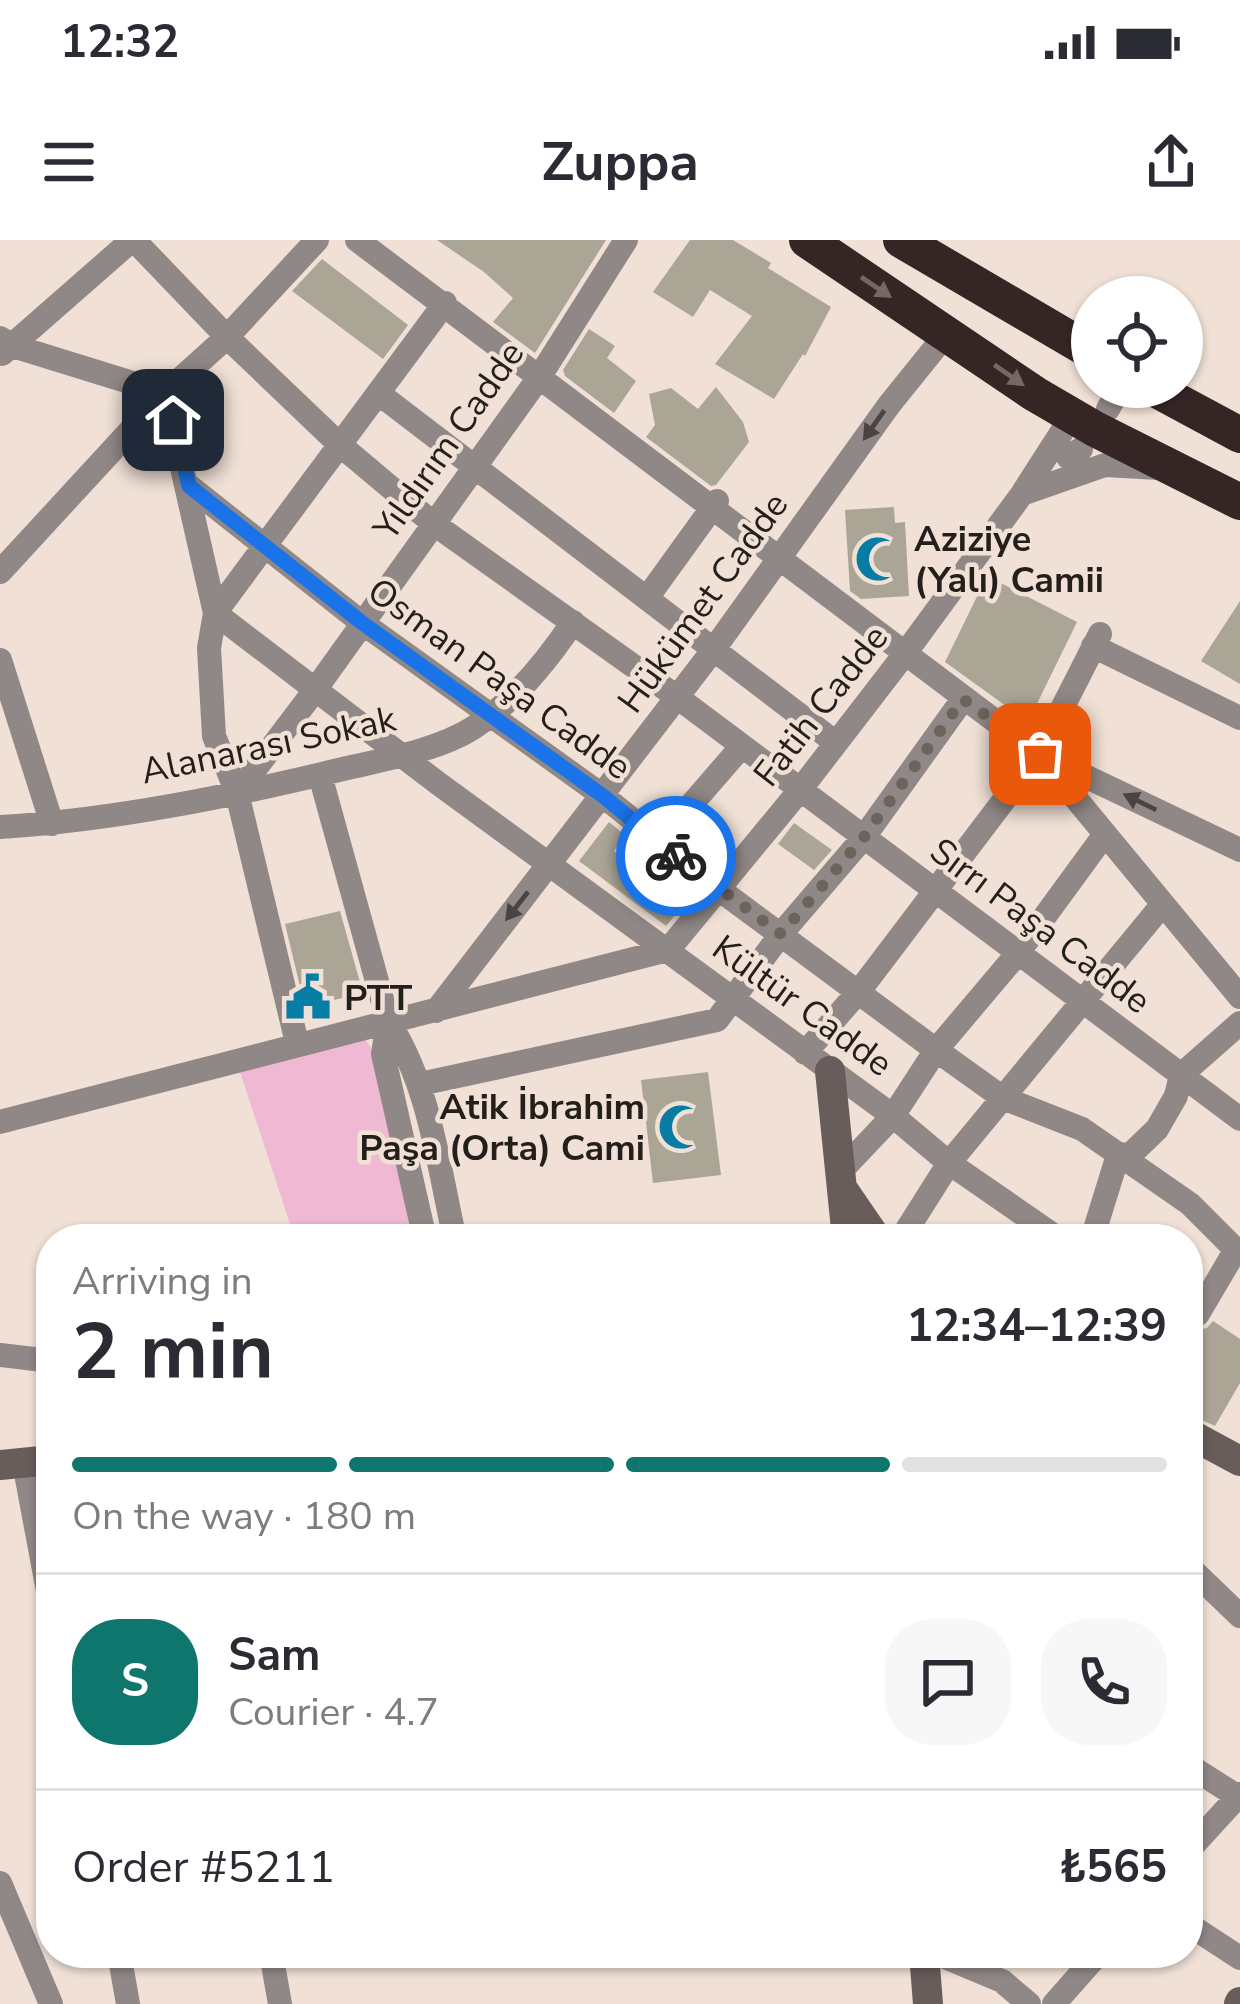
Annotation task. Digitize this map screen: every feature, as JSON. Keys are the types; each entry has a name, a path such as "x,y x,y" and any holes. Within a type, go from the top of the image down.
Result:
{"highway":[{"path":"807,240 947,333 1082,459 1179,469 1240,502"},
{"path":"901,240 1071,339"},
{"path":"947,333 978,285"},
{"path":"1158,408 1240,435"}],"street":[{"name":"Sırrı Paşa Cadde","path":"133,240 340,445 434,524 677,697 1240,1119"},
{"path":"4,347 133,240"},
{"path":"0,572 165,393 227,337 317,240"},
{"path":"357,240 715,504 779,560 1040,754 1240,850"},
{"name":"Yıldırım Cadde","path":"237,793 539,376 626,240"},
{"path":"215,613 445,303"},
{"name":"Hükümet Cadde","path":"436,1011 714,649 889,405 947,333"},
{"path":"4,347 165,393"},
{"path":"165,393 215,613 209,649 214,736 237,793 297,1043"},
{"path":"378,393 836,743"},
{"name":"Fatih Cadde","path":"668,950 800,790 1022,494 1082,459"},
{"path":"1022,494 1105,465 1179,469"},
{"name":"Osman Paşa Cadde","path":"189,486 361,622 603,796 720,890 936,1050 1004,1098 1082,1129 1190,1204 1238,1252"},
{"path":"647,598 715,504"},
{"name":"Kültür Cadde","path":"215,613 1038,1224"},
{"name":"Alanarası Sokak","path":"0,826 52,824 237,793 403,755 473,728 517,692 573,622"},
{"path":"845,1224 817,1062 860,990 1040,754 1096,640 1240,718"},
{"path":"0,660 52,824"},
{"path":"420,1084 717,1020 781,934 864,837 963,699"},
{"path":"659,842 742,746"},
{"path":"1040,754 1240,998"},
{"path":"320,775 388,1021 408,1052 420,1084 451,1224"},
{"path":"841,1180 1105,834"},
{"path":"910,1224 949,1162 1163,904"},
{"path":"0,1122 668,950"},
{"path":"388,1021 383,1054 422,1224"},
{"path":"1097,1224 1118,1155 1131,1154 1157,1129 1176,1096 1181,1075 1240,1023"},
{"path":"841,1180 868,1224"},
{"path":"1203,1306 1238,1252"},
{"path":"0,1354 36,1358"},
{"path":"1203,1441 1240,1461"},
{"path":"25,1463 36,1524"},
{"path":"1203,1580 1240,1616"},
{"path":"1203,1774 1239,1796 1203,1835"},
{"path":"0,1883 51,2004"},
{"path":"1203,1934 1240,1958"},
{"path":"122,1968 128,2004"},
{"path":"274,1968 280,2004"},
{"path":"925,1968 928,2004"},
{"path":"971,1968 1002,1981 1029,2004"},
{"path":"1054,2004 1086,1968"}],"shaded area":[{"path":"358,1028 378,1058 421,1224 290,1224 236,1060"}],"building":[{"path":"437,240 606,240 535,353 493,322 513,298"},
{"path":"690,240 733,240 831,307 805,356 774,399 715,364 752,316 710,290 693,317 653,292"},
{"path":"322,259 408,325 383,359 292,291"},
{"path":"589,329 615,346 607,358 636,381 614,413 563,370"},
{"path":"716,387 743,422 749,442 711,486 646,437 655,425 649,394 671,388 698,409"},
{"name":"Aziziye (Yalı) Camii","path":"894,507 895,523 905,522 909,596 861,599 850,591 845,510"},
{"path":"987,576 1077,622 1028,722 945,662"},
{"path":"1240,601 1240,684 1201,661"},
{"path":"609,822 625,835 614,851 681,908 666,926 579,861"},
{"path":"794,823 832,850 814,870 778,844"},
{"path":"340,911 363,993 305,1007 285,924"},
{"name":"Atik İbrahim Paşa (Orta) Cami","path":"708,1072 721,1175 653,1183 641,1080"},
{"path":"1213,1321 1240,1339 1240,1383 1215,1426 1203,1421 1203,1329"}],"way so far":[{"path":"676,856 781,934 864,837 963,699 1040,754"}],"place":[{"name":"Aziziye (Yalı) Camii","path":"878,559"},
{"name":"PTT","path":"308,997"},
{"name":"Atik İbrahim Paşa (Orta) Cami","path":"681,1127"}],"route":[{"path":"173,420 189,486 361,622 603,796 676,856"}]}
